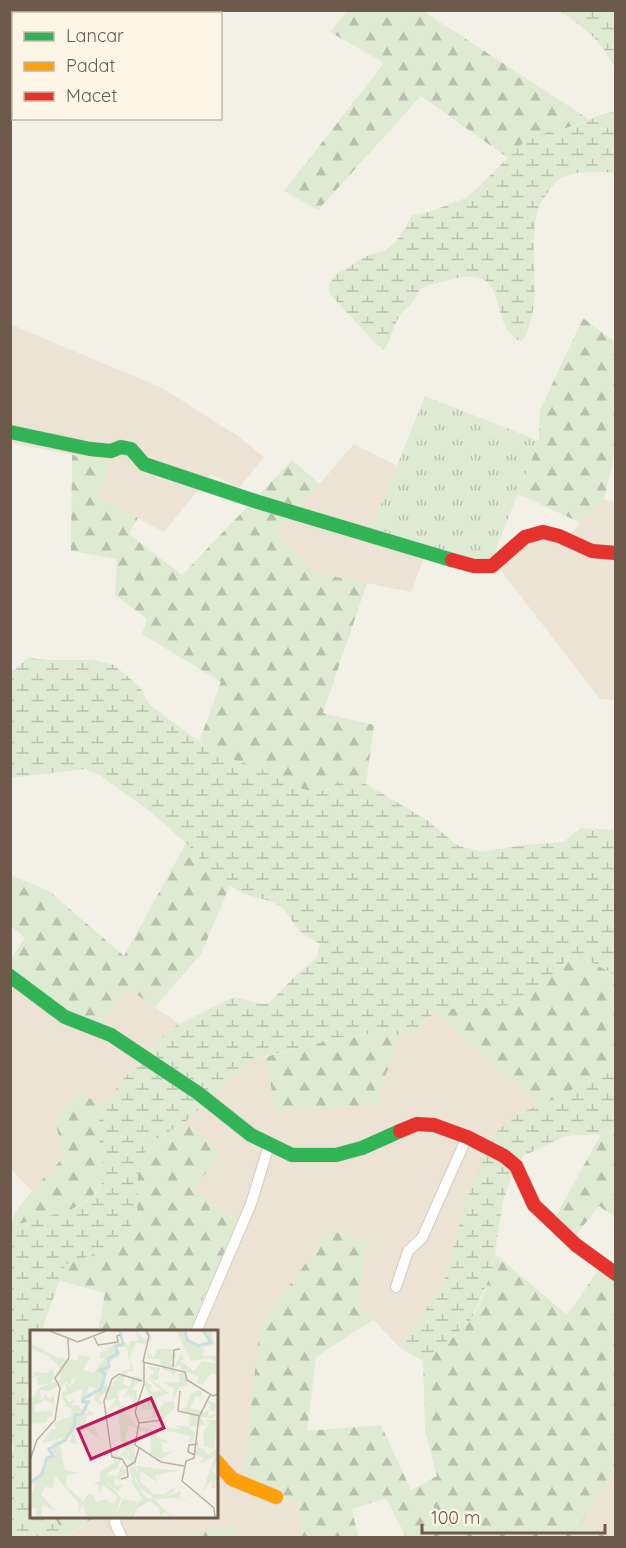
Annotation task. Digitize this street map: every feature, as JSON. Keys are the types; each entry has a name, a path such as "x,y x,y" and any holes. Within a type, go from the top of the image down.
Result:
{"street":[{"path":"10,432 90,449 111,451 121,447 131,449 144,464 258,502 474,567 492,566 525,537 543,532 560,536 592,551 615,553"},
{"path":"10,976 65,1017 111,1035 198,1093 251,1135 292,1155 336,1155 362,1148 417,1124 434,1125 467,1137 504,1156 516,1166 534,1205 576,1245 615,1274"},
{"path":"396,1287 408,1251 422,1238 467,1137"},
{"path":"197,1330 251,1204 268,1145"},
{"path":"218,1463 232,1479 276,1497"},
{"path":"116,1518 115,1523 122,1538"}],"shaded area":[{"path":"10,324 164,389 239,437 264,457 239,488 211,474 164,532 98,497 110,462 11,443"},
{"path":"354,444 398,466 372,527 428,547 411,592 317,573 277,534"},
{"path":"604,500 615,502 615,700 600,699 492,559 530,532 566,538"},
{"path":"10,968 95,1031 127,988 179,1024 166,1032 143,1061 126,1076 103,1107 78,1091 55,1121 64,1157 32,1191 11,1169"},
{"path":"435,1012 539,1105 512,1117 464,1206 444,1281 401,1349 358,1304 368,1241 330,1230 298,1499 302,1537 237,1537 232,1525 170,1537 66,1538 93,1518 218,1518 218,1330 194,1330 203,1297 240,1223 192,1189 223,1153 185,1122 254,1059 265,1057 276,1111 375,1105 399,1035 413,1033"},
{"path":"615,1472 615,1537 609,1537 580,1525"}],"green space":[{"path":"347,11 423,11 590,120 524,142 508,158 421,96 318,210 284,191 384,63 330,32"},
{"path":"560,11 615,11 615,69 605,51 592,36"},
{"path":"615,112 615,173 586,172 563,177 555,183 539,206 534,240 533,310 522,342 511,335 491,287 483,279 470,276 423,288 399,317 384,350 330,294 329,284 336,274 369,255 387,250 401,235 412,215 429,212 468,197 524,142 548,132 573,127 603,114"},
{"path":"583,318 615,342 615,452 604,500 581,523 518,494 539,441 540,410"},
{"path":"425,396 539,441 492,559 478,566 372,527"},
{"path":"72,455 110,462 98,497 138,518 129,534 182,575 292,460 320,484 277,534 317,573 367,583 323,713 374,725 366,784 342,778 329,790 312,792 258,767 217,755 199,742 221,682 142,634 147,619 115,595 117,559 71,551"},
{"path":"28,658 94,660 114,665 139,686 150,705 217,755 258,767 312,792 329,790 342,778 366,784 427,820 457,845 482,852 523,845 563,842 581,828 615,830 615,975 582,957 571,956 548,978 509,1005 474,1009 442,1009 435,1012 413,1033 399,1035 373,1033 338,1038 254,1059 185,1122 148,1144 138,1172 137,1214 128,1232 106,1248 87,1257 70,1261 65,1266 42,1330 30,1330 30,1375 26,1397 30,1402 30,1518 55,1518 66,1537 11,1538 10,1459 14,1447 10,1443 11,1226 70,1210 86,1202 96,1193 101,1186 104,1171 98,1131 100,1111 126,1076 143,1061 166,1032 234,997 263,1004 270,1002 316,958 320,944 300,932 283,908 270,901 244,894 216,877 186,843 148,810 101,776 85,769 11,778 11,672"},
{"path":"186,843 216,877 230,885 201,954 155,1007 127,988 95,1032 11,968 10,961 25,938 11,926 11,875 49,891 124,956"},
{"path":"571,956 582,957 615,975 615,1070 539,1105 435,1012 442,1009 474,1009 548,978"},
{"path":"373,1033 399,1035 376,1105 276,1111 265,1057 338,1038"},
{"path":"615,1070 615,1130 601,1134 565,1136 523,1156 513,1173 503,1201 492,1272 468,1324 423,1361 401,1349 444,1281 464,1206 494,1135 512,1117"},
{"path":"78,1091 103,1107 98,1125 104,1164 101,1185 82,1204 53,1216 11,1226 17,1210 64,1157 55,1121"},
{"path":"185,1122 223,1153 192,1189 240,1223 203,1297 194,1330 98,1330 105,1293 60,1281 65,1266 70,1260 87,1257 137,1214 138,1172 148,1144"},
{"path":"615,1130 615,1217 599,1206 576,1235 555,1218 601,1134"},
{"path":"330,1230 368,1241 358,1304 373,1320 316,1357 307,1431 381,1425 411,1490 437,1476 425,1430 423,1361 457,1334 472,1318 485,1291 495,1254 567,1315 606,1259 615,1263 615,1472 580,1525 609,1537 406,1537 386,1498 352,1509 358,1537 302,1537 298,1499 261,1503 244,1470 260,1326"},
{"path":"55,1518 93,1518 66,1537"},
{"path":"232,1525 237,1537 170,1537"}],"traffic: fast":[{"path":"10,432 90,449 111,451 121,447 131,449 144,464 258,502 452,560"},
{"path":"10,976 65,1017 111,1035 198,1093 251,1135 292,1155 336,1155 362,1148 400,1131"}],"traffic: slow":[{"path":"218,1463 232,1479 276,1497"}],"traffic: jam":[{"path":"452,560 474,566 492,566 525,537 543,532 559,536 592,551 616,553"},
{"path":"400,1131 417,1124 434,1125 467,1137 504,1156 516,1166 534,1205 576,1245 616,1274"}]}
